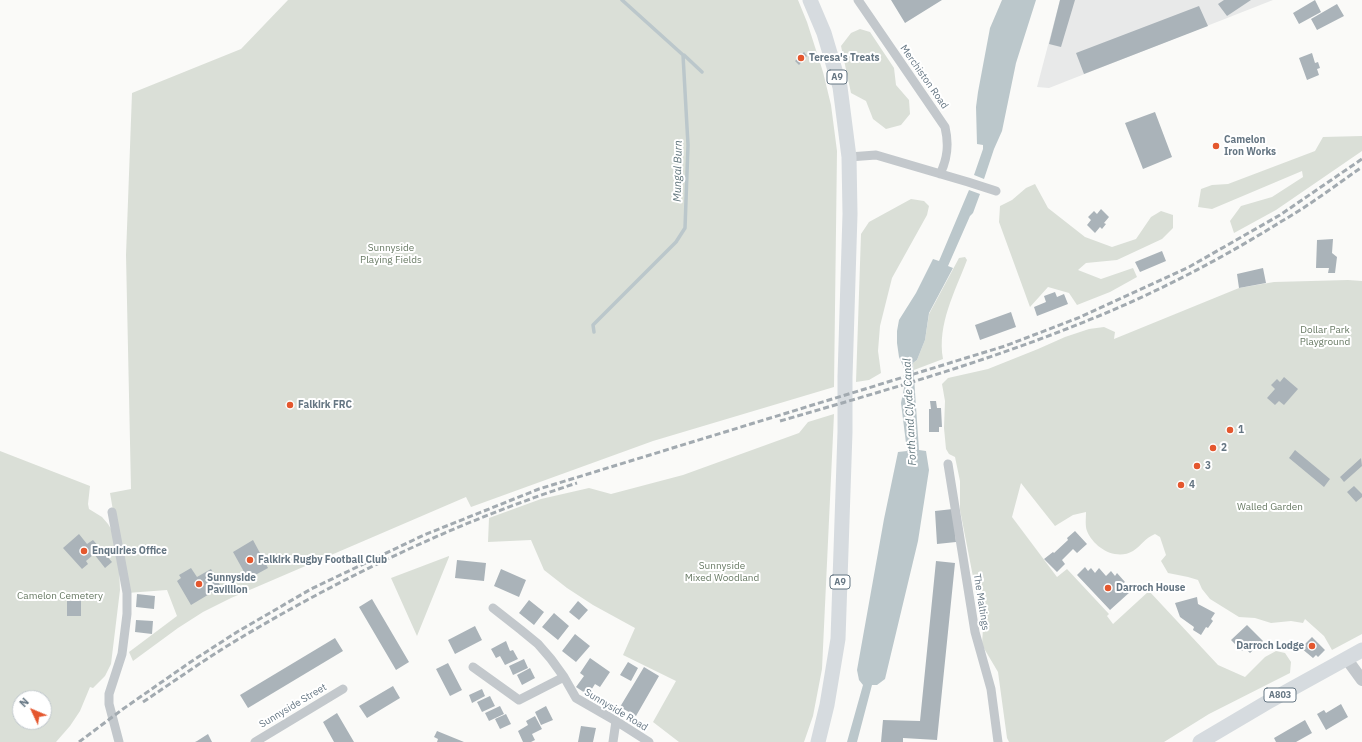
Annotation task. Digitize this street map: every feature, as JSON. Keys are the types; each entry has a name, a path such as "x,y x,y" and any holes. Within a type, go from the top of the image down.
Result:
{"main road":[{"name":"A9","path":"810,0 824,33 840,88 849,157 850,214 838,639 827,705 818,742"},
{"name":"A803","path":"1200,742 1362,650"}],"street":[{"name":"Merchiston Road","path":"858,0 944,127 948,151 944,167 940,174"},
{"path":"849,157 876,155 996,191"},
{"name":"The Maltings","path":"948,464 975,632 991,689 998,742"},
{"path":"112,512 127,593 127,614 122,654 109,694 109,704 119,742"},
{"name":"Sunnyside Road","path":"493,608 538,644 564,677 576,698 649,742"},
{"path":"1346,658 1362,680"},
{"path":"473,667 519,700 564,677"},
{"name":"Sunnyside Street","path":"255,742 343,689"},
{"path":"613,742 616,721"}],"shaded area":[{"path":"1060,0 1273,0 1049,88 1037,87"}],"green space":[{"name":"Sunnyside Playing Fields","path":"288,0 798,0 807,22 823,72 831,105 837,151 834,387 653,441 471,507 466,497 231,598 203,612 178,628 133,661 129,652 177,616 167,590 127,593 110,493 131,489 126,255 132,93 241,49"},
{"path":"860,29 870,32 894,68 896,85 909,100 910,114 901,125 886,129 873,119 866,101 851,93 841,46 851,33"},
{"path":"1362,136 1362,151 1276,210 1234,233 1230,221 1241,206 1272,197 1303,177 1302,171 1212,209 1198,207 1201,189 1212,185 1228,184 1315,151 1323,137"},
{"path":"1035,184 1048,208 1085,237 1112,247 1136,239 1151,217 1161,211 1173,215 1173,228 1162,239 1117,260 1086,263 1078,270 1101,279 1133,268 1137,277 1110,292 1077,305 1069,293 1048,287 1030,307 999,222 1000,206 1012,200 1026,188"},
{"path":"911,199 924,201 929,206 927,215 892,278 880,326 878,351 881,373 869,380 856,382 861,234 869,222"},
{"path":"965,257 967,260 948,308 945,321 942,346 943,359 914,370 913,363 917,360 925,340 929,314 959,258"},
{"path":"1362,281 1362,634 1332,650 1324,636 1305,619 1303,623 1291,621 1271,623 1255,618 1239,617 1210,599 1202,589 1198,580 1168,573 1161,561 1166,555 1160,537 1155,534 1133,551 1126,554 1113,554 1100,547 1090,537 1087,531 1086,512 1073,515 1055,526 1021,483 1012,517 1057,577 1067,569 1109,614 1107,616 1113,624 1149,591 1218,665 1245,677 1265,657 1276,651 1285,653 1291,662 1290,673 1209,714 1164,742 1009,742 1007,738 998,672 982,645 983,628 960,510 960,481 955,457 949,454 946,449 944,428 945,401 942,384 948,378 988,369 1065,337 1089,329 1104,327 1115,332 1114,339 1239,288 1274,282"},
{"name":"Sunnyside Mixed Woodland","path":"834,414 822,669 813,716 804,742 679,742 653,722 676,681 623,655 635,628 593,605 567,588 544,570 531,540 488,542 489,518 541,499 589,488 611,494 683,475 799,433 808,422"},
{"name":"Camelon Cemetery","path":"0,451 90,486 88,504 89,509 102,517 113,532 119,567 120,590 111,664 105,676 93,688 90,687 80,711 70,726 56,742 0,742"},
{"path":"449,557 417,636 391,578"}],"water":[{"path":"1002,0 1036,0 1016,63 1002,131 984,179 974,175 983,149 983,145 977,144 976,107 990,28"},
{"name":"Forth and Clyde Canal","path":"969,190 980,194 973,213 970,216 948,266 953,268 929,313 925,340 917,360 913,363 919,450 926,451 929,470 918,541 885,679 877,685 872,685 857,742 847,742 863,685 859,680 857,670 884,519 898,452 907,451 901,403 905,383 904,368 899,357 897,343 899,320 916,293 933,259 939,261"}],"building":[{"path":"891,0 942,0 905,23"},
{"path":"1060,0 1075,0 1061,47 1049,44"},
{"path":"1224,0 1251,0 1227,16 1218,4"},
{"path":"1315,0 1321,12 1299,24 1293,13"},
{"path":"1337,4 1344,16 1317,30 1311,19"},
{"path":"1199,6 1208,26 1084,74 1076,53"},
{"name":"Teresa's Treats","path":"804,52 807,56 799,65 795,61"},
{"path":"1312,53 1315,63 1318,62 1320,68 1317,69 1319,75 1307,80 1299,58"},
{"path":"1155,112 1172,157 1143,169 1125,123"},
{"path":"1101,209 1109,217 1104,223 1106,224 1102,229 1100,227 1095,233 1087,225 1091,220 1088,217 1094,211 1097,214"},
{"path":"1333,239 1332,253 1337,257 1335,273 1328,273 1329,268 1316,268 1317,240"},
{"path":"1162,251 1166,261 1140,272 1135,262"},
{"path":"1263,268 1266,283 1239,288 1237,274"},
{"path":"1055,292 1057,297 1064,294 1068,304 1037,316 1034,307 1046,302 1044,296"},
{"path":"1011,312 1016,327 980,340 975,325"},
{"path":"1284,377 1298,389 1284,405 1279,401 1275,405 1267,398 1275,389 1271,385 1277,379 1280,382"},
{"path":"930,401 936,401 937,408 941,408 942,427 939,427 939,432 929,432 929,409 931,409"},
{"path":"1295,450 1330,479 1324,487 1289,458"},
{"path":"1361,458 1362,466 1344,482 1340,477"},
{"path":"1354,486 1362,494 1362,497 1356,502 1347,492"},
{"path":"953,509 956,542 937,544 935,511"},
{"path":"1075,531 1087,544 1077,553 1073,549 1062,560 1065,564 1057,572 1044,559 1053,552 1054,553"},
{"name":"Enquiries Office","path":"79,534 87,544 93,540 112,562 105,568 94,554 86,561 88,564 82,569 63,548"},
{"name":"Falkirk Rugby Football Club","path":"253,540 268,568 248,579 233,552"},
{"path":"457,560 486,563 484,581 455,578"},
{"path":"936,561 955,563 937,740 903,738 903,742 881,742 883,720 920,721"},
{"name":"Darroch House","path":"1085,567 1088,571 1091,568 1095,573 1099,568 1106,576 1111,571 1115,576 1117,573 1125,582 1122,584 1130,592 1110,610 1077,575"},
{"name":"Sunnyside Pavillion","path":"191,568 197,577 211,569 221,587 191,605 177,581 181,578 179,575"},
{"path":"501,569 526,580 519,597 494,586"},
{"path":"137,594 155,596 154,609 136,607"},
{"path":"1197,597 1198,604 1215,613 1211,619 1213,621 1208,628 1206,627 1201,635 1193,630 1194,627 1180,617 1175,603"},
{"path":"67,598 81,598 81,616 67,616"},
{"path":"372,599 409,662 396,670 359,607"},
{"path":"529,600 544,612 534,625 519,613"},
{"path":"578,601 588,610 579,620 569,612"},
{"path":"554,613 569,626 558,640 542,627"},
{"path":"136,620 153,621 152,634 135,632"},
{"path":"1247,625 1263,641 1250,653 1245,648 1242,651 1231,640"},
{"path":"475,626 482,640 455,654 448,640"},
{"path":"575,634 590,646 576,662 562,651"},
{"name":"Darroch Lodge","path":"1312,637 1325,650 1318,657 1316,655 1313,658 1301,648"},
{"path":"335,638 343,651 248,708 240,695"},
{"path":"506,641 510,651 513,650 518,659 505,665 500,656 496,658 491,649"},
{"path":"590,658 610,672 600,687 595,684 588,695 576,687 584,676 580,673"},
{"path":"524,659 528,668 513,675 509,666"},
{"path":"628,662 638,668 631,681 620,675"},
{"path":"448,663 462,690 450,696 436,669"},
{"path":"644,667 659,676 636,716 620,707"},
{"path":"530,668 535,678 522,685 517,675"},
{"path":"393,686 400,698 367,718 359,706"},
{"path":"482,689 485,696 472,703 469,695"},
{"path":"490,696 495,706 482,712 477,702"},
{"path":"1341,704 1348,717 1326,730 1317,714 1324,710 1326,713"},
{"path":"500,706 504,714 489,721 485,713"},
{"path":"546,706 553,720 541,725 535,712"},
{"path":"337,713 354,742 334,742 323,722"},
{"path":"506,714 511,724 500,729 495,719"},
{"path":"535,716 542,729 532,734 535,740 531,742 523,742 518,731 528,725 526,721"},
{"path":"1305,720 1312,733 1296,742 1276,742 1274,738"},
{"path":"581,726 596,728 593,742 578,742"},
{"path":"437,731 464,742 437,742 438,739 434,737"},
{"path":"208,734 212,742 195,742 197,741"}],"waterway":[{"name":"Mungal Burn","path":"594,332 593,325 676,242 685,228 688,145 683,55 622,0"},
{"path":"684,55 702,72"}],"railway":[{"path":"79,742 189,663 237,632 311,589 424,535 539,489 1005,346 1078,318 1189,267 1280,215 1362,159"},
{"path":"780,421 893,388 1005,352 1132,302 1208,264 1258,236 1323,195 1362,167"},
{"path":"143,702 242,637 364,571 405,551 490,514 577,483"}],"place":[{"name":"Teresa's Treats","path":"801,58"},
{"name":"Camelon Iron Works","path":"1216,146"},
{"name":"Falkirk FRC","path":"290,405"},
{"name":"1","path":"1230,430"},
{"name":"2","path":"1213,448"},
{"name":"3","path":"1197,466"},
{"name":"4","path":"1181,485"},
{"name":"Enquiries Office","path":"84,551"},
{"name":"Falkirk Rugby Football Club","path":"250,560"},
{"name":"Sunnyside Pavillion","path":"199,584"},
{"name":"Darroch House","path":"1108,588"},
{"name":"Darroch Lodge","path":"1312,646"}],"park label":[{"name":"Dollar Park Playground","path":"1325,336"},
{"name":"Walled Garden","path":"1270,507"}]}
